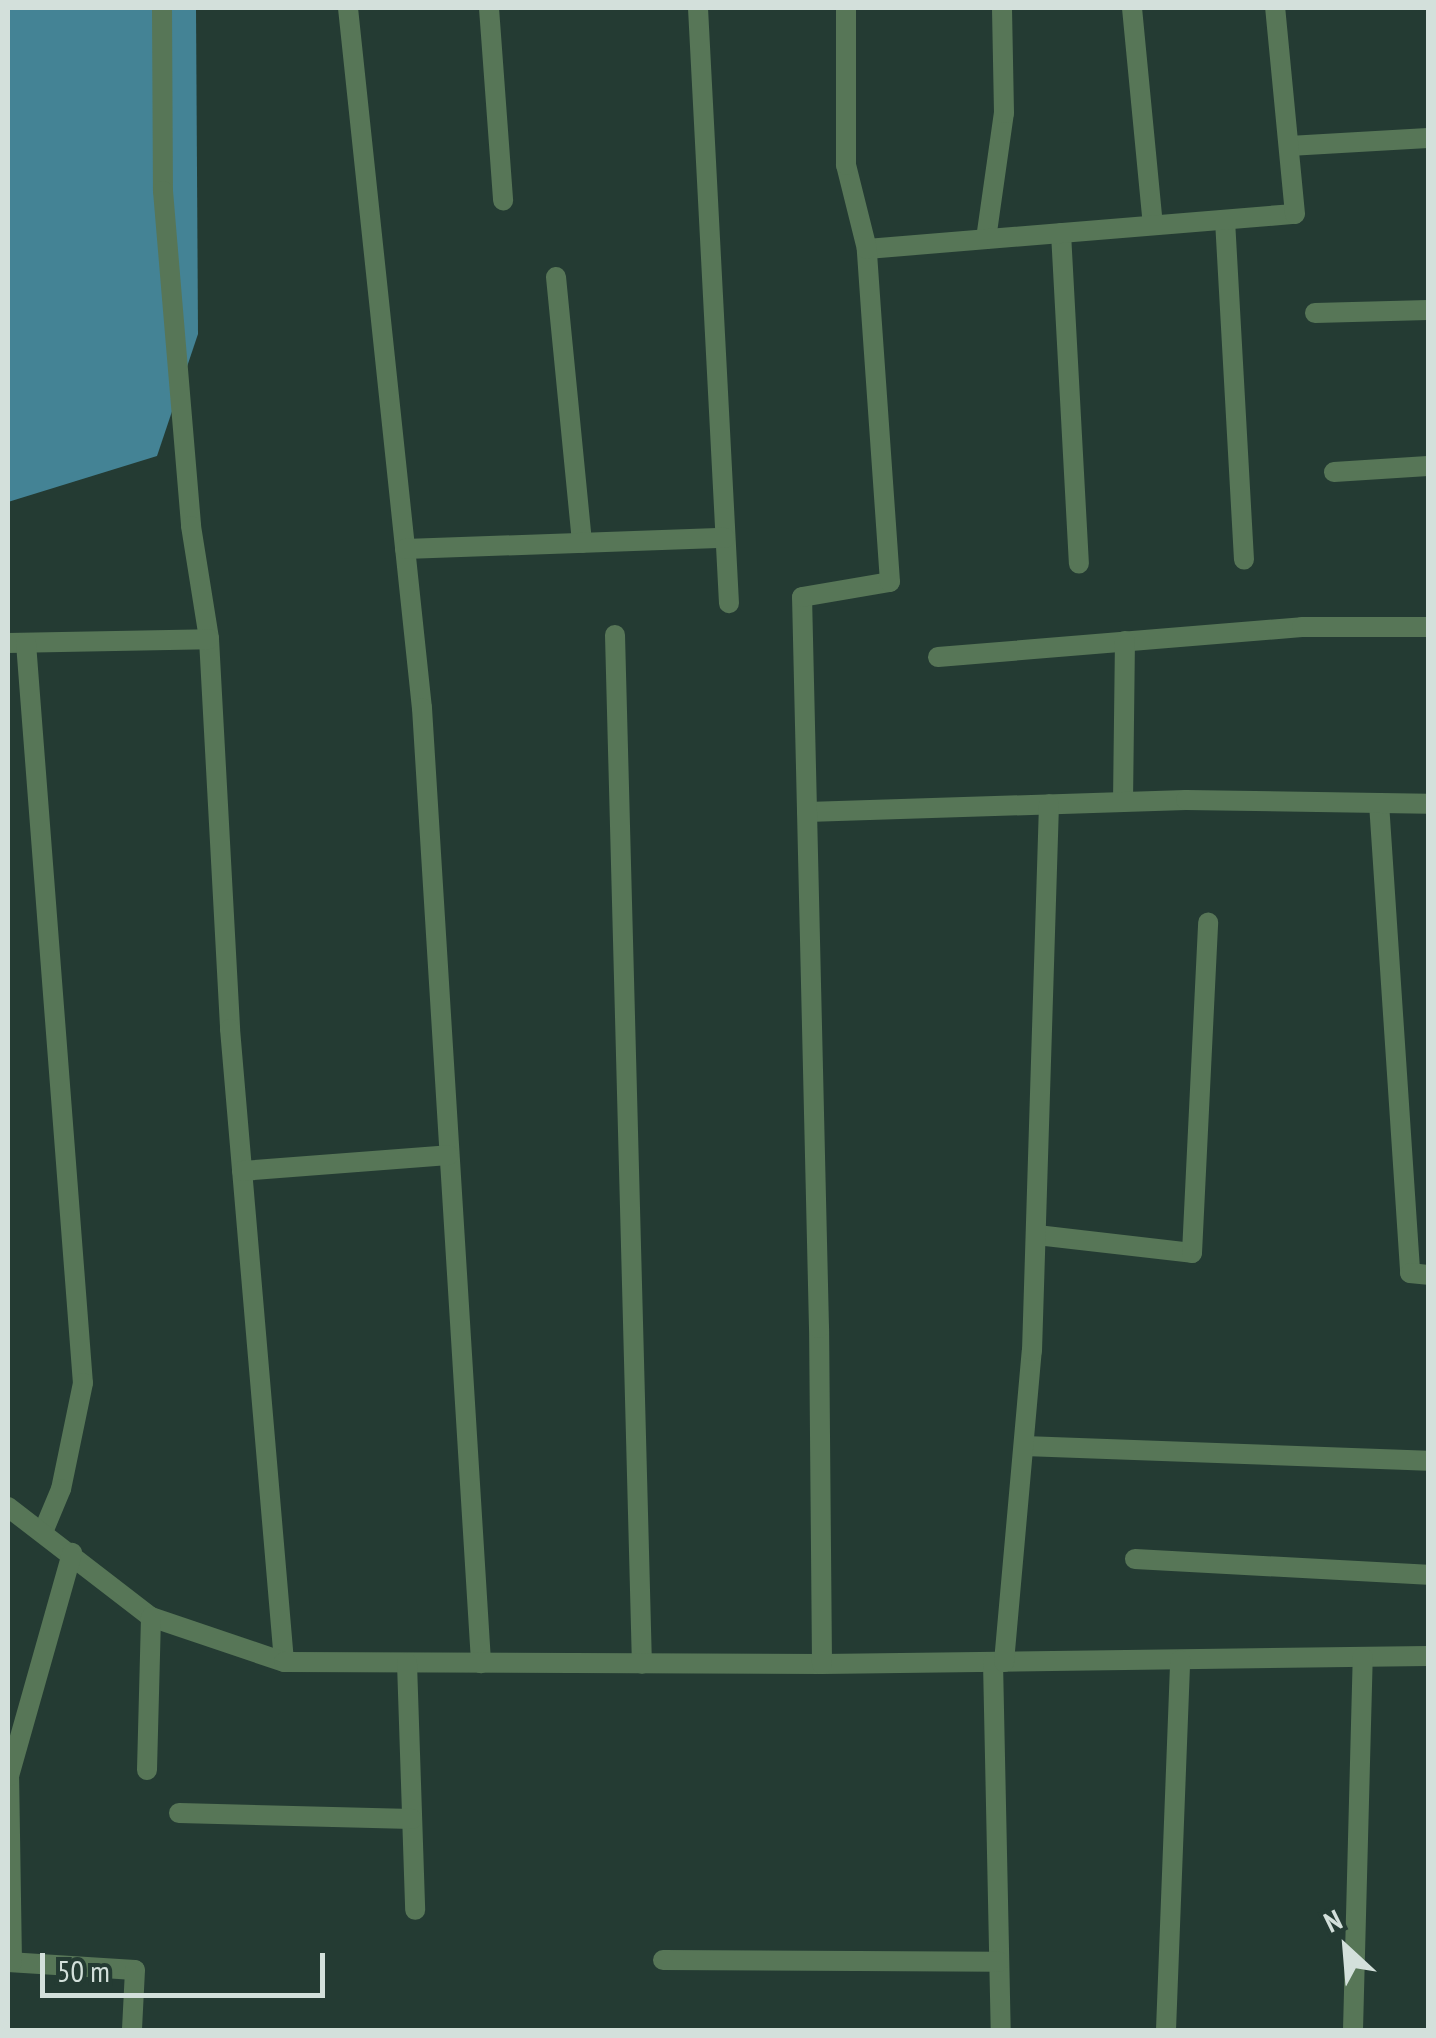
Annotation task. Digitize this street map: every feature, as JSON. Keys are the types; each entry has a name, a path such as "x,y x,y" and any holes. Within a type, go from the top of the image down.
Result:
{"street":[{"path":"162,8 163,191 191,526 208,639 242,1171 284,1662"},
{"path":"348,8 422,708 481,1663"},
{"path":"489,8 504,200"},
{"path":"698,8 728,603"},
{"path":"822,1664 802,597 890,582 867,249 846,165 846,8"},
{"path":"986,239 1004,112 1002,8"},
{"path":"1132,8 1153,225"},
{"path":"867,249 1296,214 1275,8"},
{"path":"1289,146 1428,138"},
{"path":"1225,220 1244,559"},
{"path":"1061,233 1078,564"},
{"path":"556,277 582,543"},
{"path":"1315,312 1428,310"},
{"path":"1334,472 1428,466"},
{"path":"406,549 725,538"},
{"path":"938,658 1302,627 1428,627"},
{"path":"615,635 619,926 642,1664"},
{"path":"43,1532 61,1489 83,1383 17,643 208,639"},
{"path":"1123,802 1125,642"},
{"path":"807,812 1123,802 1428,804"},
{"path":"1379,803 1410,1272 1428,1275"},
{"path":"1001,2030 998,1662 1024,1446 1037,1235 1049,804"},
{"path":"1037,1235 1192,1252 1208,922"},
{"path":"242,1171 448,1155"},
{"path":"1024,1446 1428,1460"},
{"path":"8,1506 151,1617 284,1662 822,1664 1428,1656"},
{"path":"72,1553 9,1776 10,1962 134,1970 132,2030"},
{"path":"1135,1559 1428,1575"},
{"path":"147,1770 151,1617"},
{"path":"1354,2030 1363,1657"},
{"path":"1166,2030 1180,1660"},
{"path":"407,1663 415,1910"},
{"path":"179,1813 412,1819"},
{"path":"663,1960 1000,1962"}],"water":[{"path":"8,8 196,8 198,334 157,456 8,502"}]}
